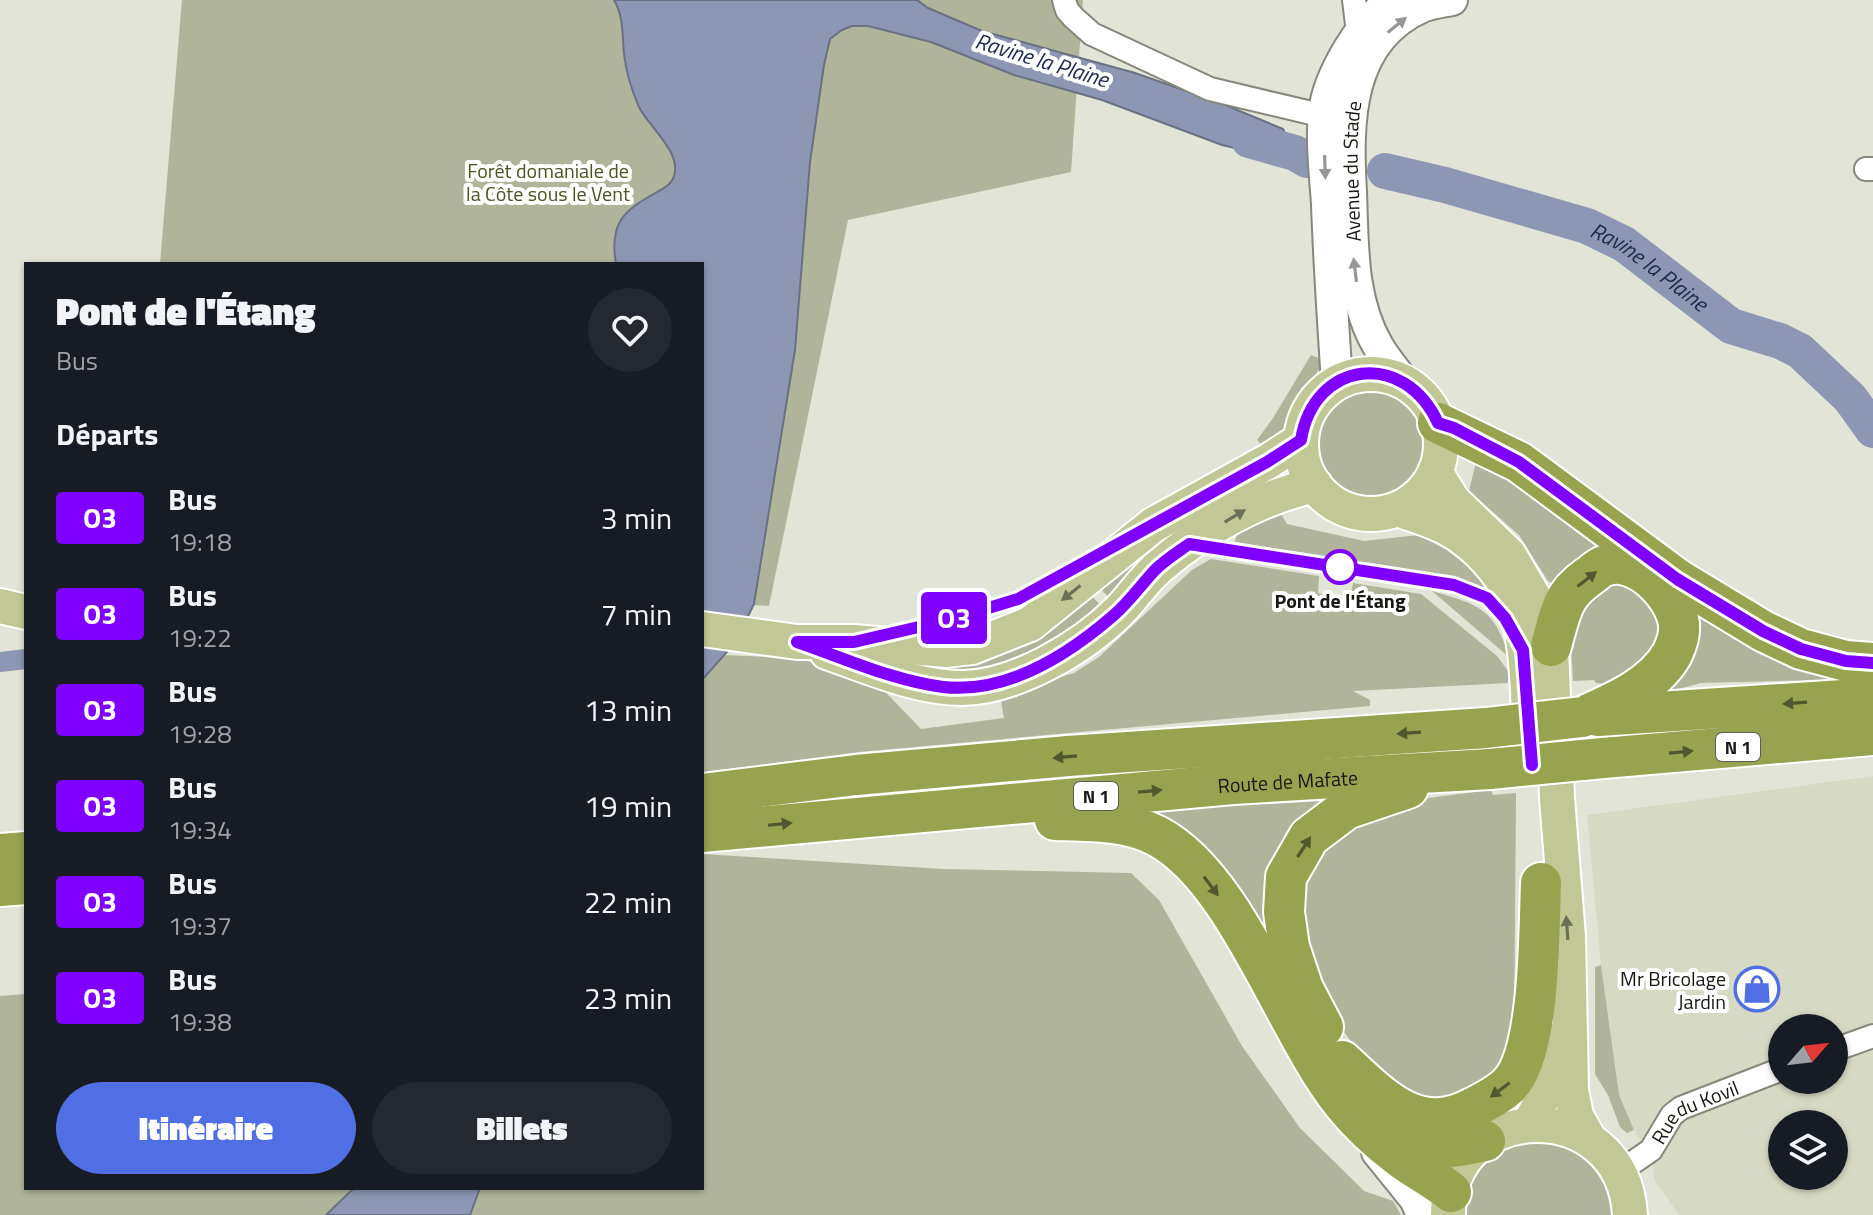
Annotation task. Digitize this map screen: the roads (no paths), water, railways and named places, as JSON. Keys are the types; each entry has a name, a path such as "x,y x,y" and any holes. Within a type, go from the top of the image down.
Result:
{"highway":[{"path":"1438,423 1454,428 1519,462 1677,579 1763,631 1801,649 1846,661 1873,663"},
{"path":"1551,646 1564,604 1578,584 1604,566 1622,565 1642,572 1666,595 1674,610 1679,625 1678,639 1671,656 1631,694 1582,717"},
{"name":"Route de Mafate","path":"704,794 856,775 1068,756 1873,698"},
{"name":"Route de Mafate","path":"704,832 1233,784 1490,769 1873,735"},
{"path":"1485,1141 1451,1148 1426,1147 1409,1137 1373,1105 1355,1084 1303,989 1289,947 1284,912 1286,877 1309,837 1346,809 1400,789 1490,769"},
{"path":"848,817 1099,821 1135,827 1156,835 1182,852 1216,892 1344,1104 1400,1157 1440,1207"},
{"path":"0,854 24,852"},
{"path":"1342,1061 1388,1103 1414,1116 1445,1117 1467,1111 1509,1085 1527,1049 1535,997 1541,883"},
{"path":"0,886 24,884"}],"main road":[{"path":"1369,373 1403,381 1424,399 1438,423 1440,456 1435,472 1420,493 1398,509 1371,513 1344,508 1328,499 1315,485 1302,456 1304,423 1311,407 1322,393 1352,376 1369,373"},
{"path":"704,629 797,642 854,642 946,650 972,647 1030,624 1153,525 1301,440"},
{"path":"1435,472 1453,501 1509,555 1540,608 1551,646 1557,798 1568,937 1571,1090 1576,1116 1589,1139 1619,1172 1626,1187 1630,1215"},
{"path":"797,642 892,674 941,686 965,688 999,682 1054,658 1083,641 1118,612 1157,568 1189,544 1262,500 1315,485"},
{"path":"1398,509 1441,525 1485,556 1516,607 1523,650 1541,883 1550,1063 1547,1086 1529,1124"},
{"path":"0,606 24,613"},
{"path":"0,619 24,614"},
{"path":"1440,1207 1464,1164 1485,1141 1499,1133 1529,1124 1560,1126 1589,1139"}],"street":[{"path":"1064,0 1067,10 1092,34 1210,89 1324,116"},
{"path":"1354,0 1358,33"},
{"name":"Avenue du Stade","path":"1337,382 1324,109 1342,61 1358,33 1373,15 1394,0"},
{"name":"Avenue du Stade","path":"1403,381 1377,345 1356,279 1349,155 1354,92 1375,45 1396,24 1422,7 1452,0"},
{"path":"1848,1045 1873,1036"},
{"name":"Rue du Kovil","path":"1619,1172 1651,1150 1672,1115 1681,1108 1768,1074"}],"water":[{"path":"614,0 917,0 928,8 982,31 1135,73 1218,102 1283,129 1295,153 1274,157 1222,145 1102,100 1014,75 931,42 868,26 852,26 830,39 810,162 795,350 754,604 735,643 704,678 704,262 616,262 615,238 621,220 635,206 670,184 675,167 669,149 643,114 634,94 625,61"},
{"path":"352,1190 479,1190 470,1215 326,1215"}],"waterway":[{"name":"Ravine la Plaine","path":"1249,140 1295,153 1307,160"},
{"name":"Ravine la Plaine","path":"1385,171 1587,226 1624,244 1731,326 1780,341 1800,351 1850,398 1873,430"},
{"path":"0,662 24,659"}],"place":[{"name":"Pont de l'Étang","path":"1340,567"},
{"name":"Mr Bricolage Jardin","path":"1757,989"}],"park label":[{"name":"Forêt domaniale de la Côte sous le Vent","path":"548,182"}]}
